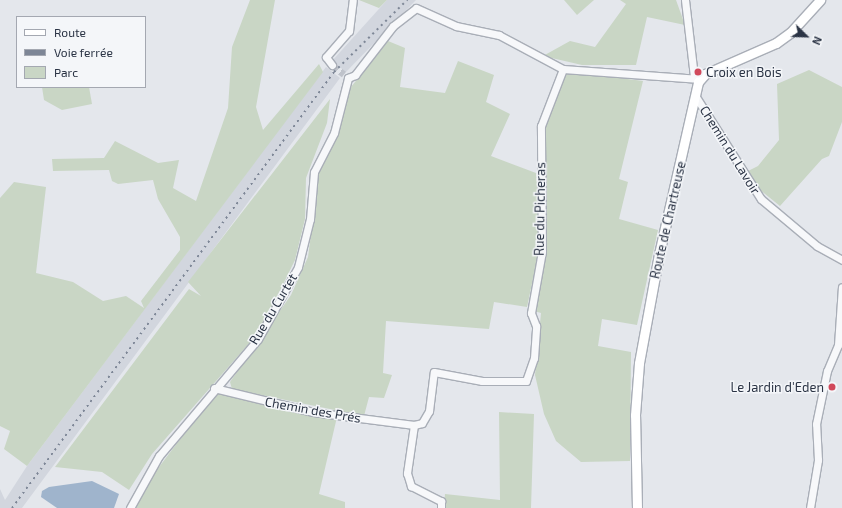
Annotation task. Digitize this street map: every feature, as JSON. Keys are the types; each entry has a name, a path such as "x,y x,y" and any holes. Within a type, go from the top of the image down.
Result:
{"main road":[{"path":"697,78 776,43 790,33 820,0"},
{"name":"Route de Chartreuse","path":"637,508 636,415 640,363 659,254 696,97 697,78"}],"street":[{"path":"332,65 326,57 349,31 353,0"},
{"path":"563,69 697,78 685,0"},
{"name":"Rue du Curtet","path":"130,508 159,456 214,388 258,339 298,267 310,219 314,172 334,132 346,76 355,75 393,26 416,8 456,26 499,35 563,69"},
{"name":"Rue du Picheras","path":"414,425 422,422 429,411 434,372 482,381 526,381 530,376 536,326 531,313 542,251 541,126 563,69"},
{"name":"Chemin du Lavoir","path":"696,97 761,199 817,246 842,260"},
{"path":"810,508 818,460 816,424 827,371 838,345 842,287"},
{"name":"Chemin des Prés","path":"214,388 313,412 414,425"},
{"path":"414,425 407,473 411,486 441,501 441,508"}],"shaded area":[{"path":"387,0 416,0 346,72 332,61"},
{"path":"326,67 340,78 22,508 0,508 0,489 5,500 27,466"}],"green space":[{"path":"250,0 275,0 256,107 263,130 319,64 323,72 27,466 4,449 10,431 0,426 0,198 14,182 46,187 36,273 73,282 103,301 126,296 144,308 141,301 180,250 180,237 158,199 153,180 118,184 112,181 109,170 53,171 52,159 104,158 115,141 158,163 179,160 173,188 196,201 228,108 232,47"},
{"path":"359,0 387,0 379,8"},
{"path":"564,0 594,0 577,15"},
{"path":"620,0 676,0 685,25 647,17 636,65 582,65 543,56 570,41 595,47 626,4"},
{"path":"388,41 405,48 400,87 445,93 458,61 494,75 486,102 510,114 491,156 536,173 542,237 527,307 494,302 489,329 386,321 383,373 392,375 384,398 369,397 364,416 232,389 230,382 291,295 308,257 319,172 336,137 351,87"},
{"path":"809,70 842,87 842,122 829,156 822,159 780,206 760,190 748,171 758,166 779,140 777,84"},
{"path":"566,71 643,81 619,179 628,182 619,219 658,230 637,325 602,319 598,346 631,352 630,461 581,462 556,441 544,414 535,375 541,313 534,311 547,245 544,130"},
{"path":"42,88 89,88 92,104 62,110 44,100"},
{"path":"330,99 327,123 306,178 305,219 295,260 260,331 152,454 129,490 102,472 55,467 189,289 201,296 188,282"},
{"path":"215,393 337,417 319,494 345,502 345,508 136,508 156,471"},
{"path":"499,412 534,414 531,508 444,508 445,494 500,500"}],"water":[{"path":"92,481 119,494 114,508 57,508 41,497 42,491 49,487"}],"tunnel":[{"path":"332,65 344,74"}],"railway":[{"path":"12,508 334,72 407,0"}],"place":[{"name":"Croix en Bois","path":"698,72"},
{"name":"Le Jardin d'Eden","path":"832,387"}]}
